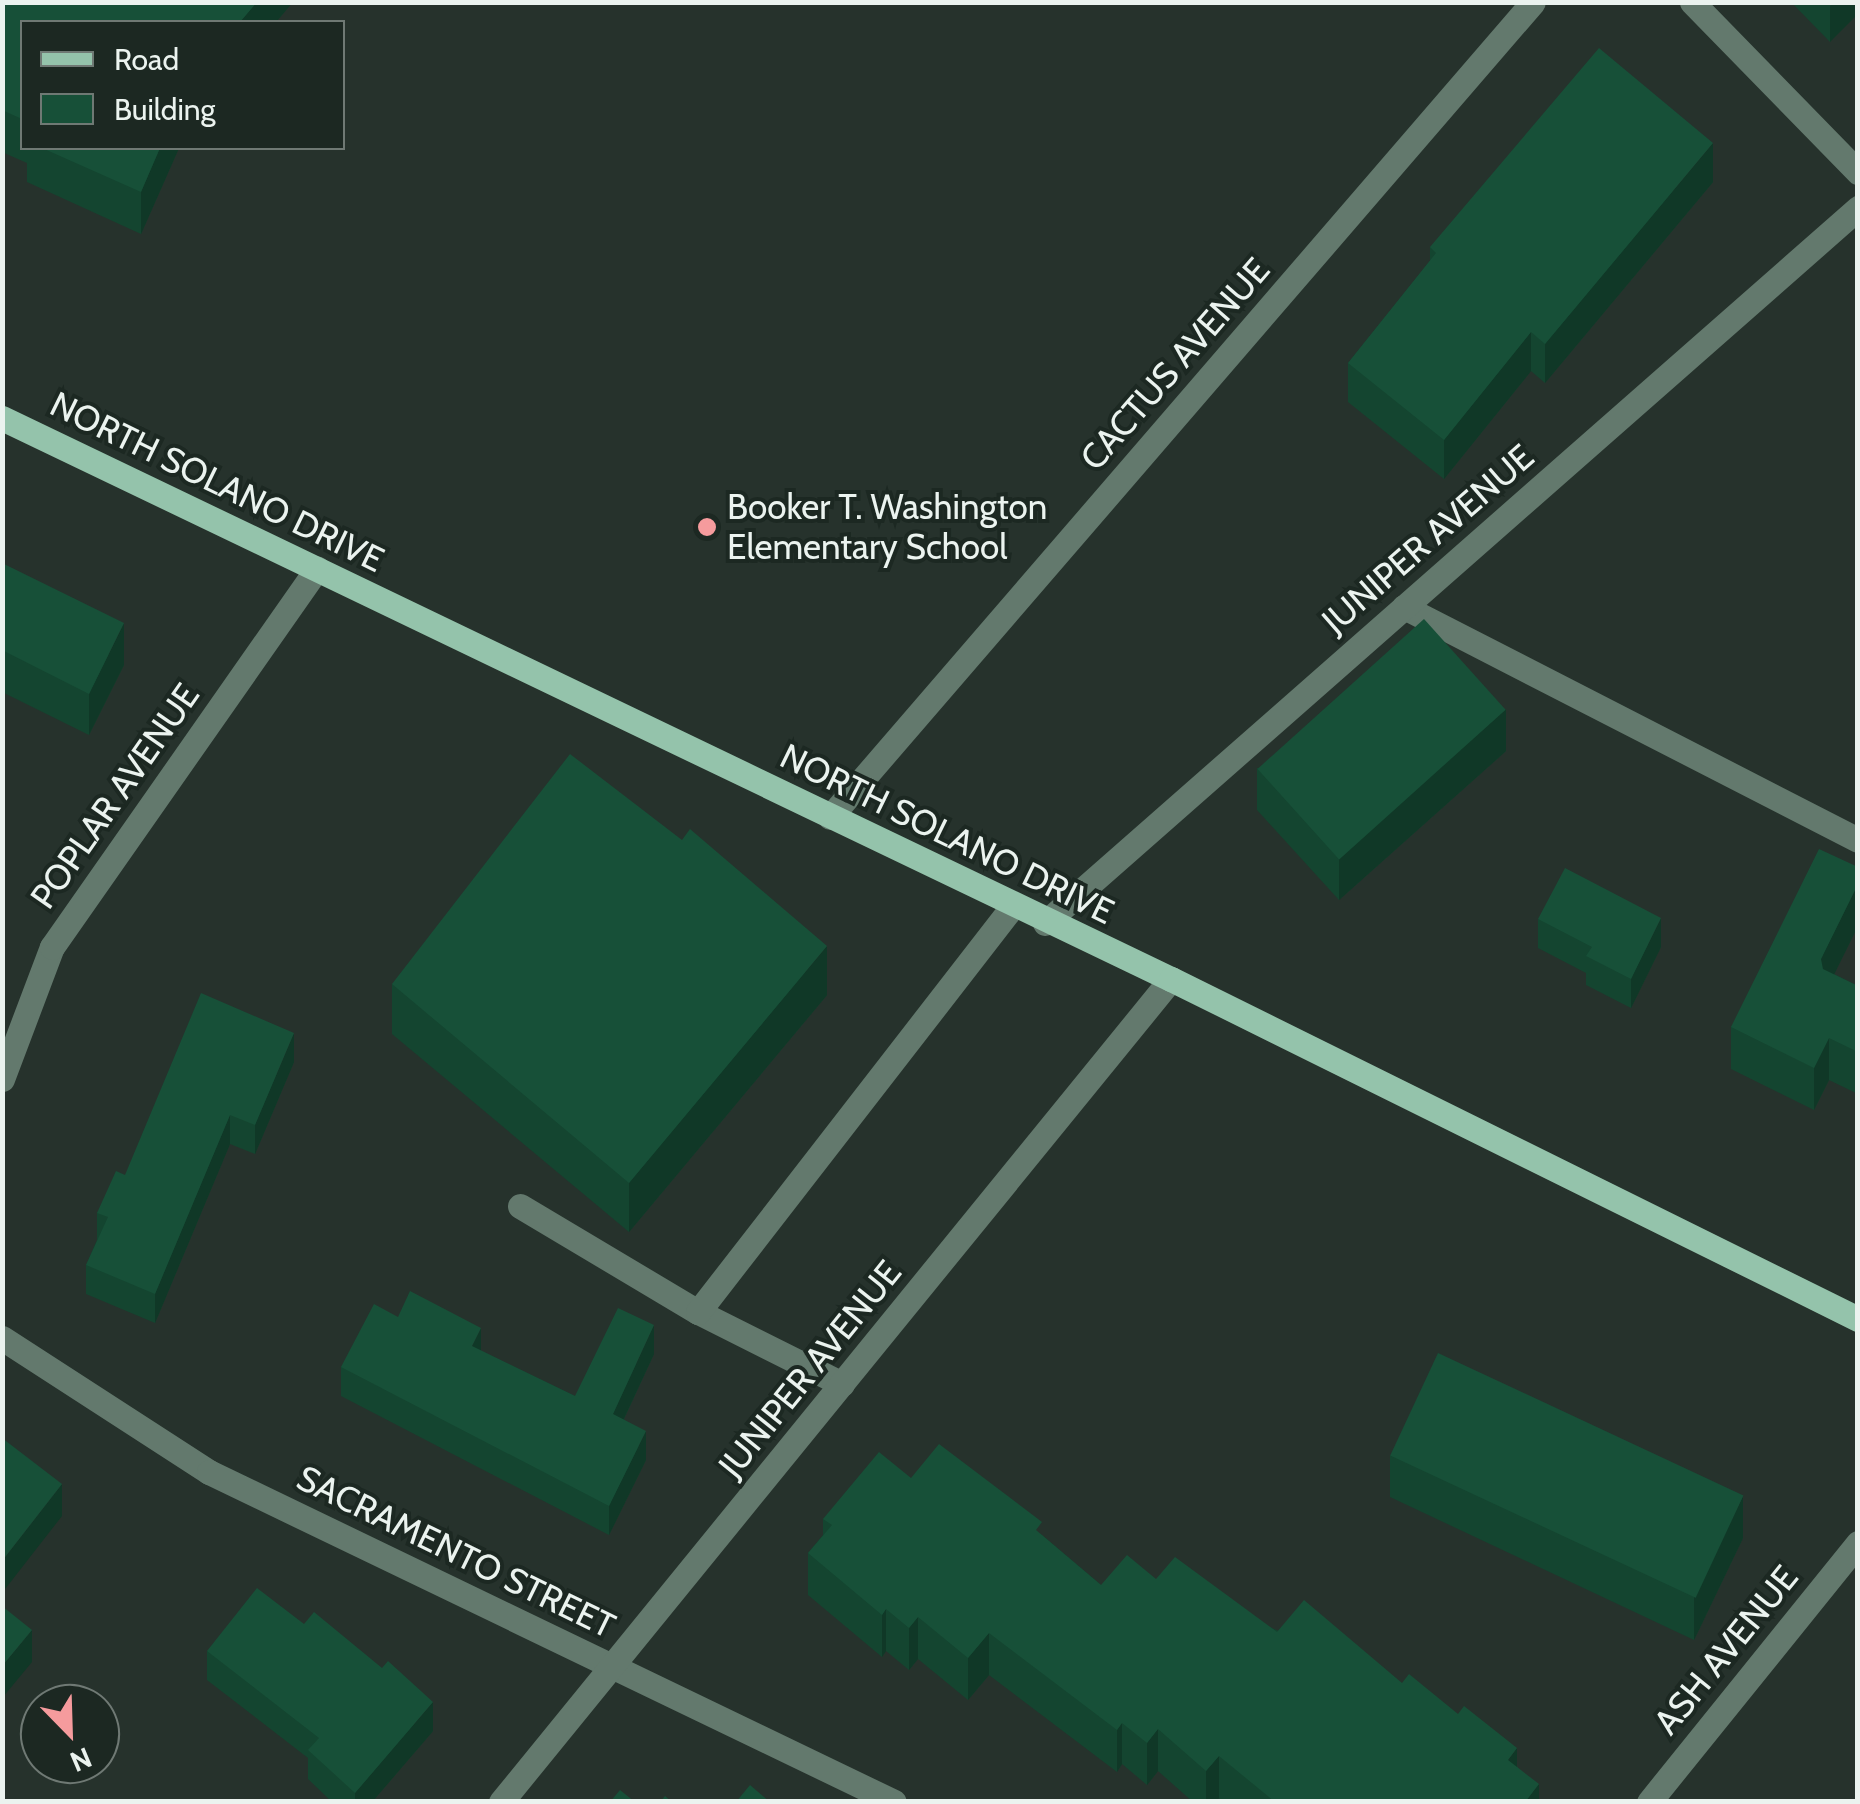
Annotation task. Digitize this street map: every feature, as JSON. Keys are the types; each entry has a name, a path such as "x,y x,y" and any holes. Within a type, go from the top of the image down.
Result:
{"main road":[{"name":"NORTH SOLANO DRIVE","path":"2,418 1045,923 1171,979 1858,1319"}],"street":[{"name":"CACTUS AVENUE","path":"830,817 1533,2"},
{"path":"1692,2 1858,172"},
{"name":"JUNIPER AVENUE","path":"1045,923 1858,208"},
{"name":"POPLAR AVENUE","path":"2,1078 52,948 317,570"},
{"path":"1404,607 1858,840"},
{"path":"698,1312 1012,907"},
{"name":"JUNIPER AVENUE","path":"501,1802 614,1668 1171,979"},
{"path":"520,1206 698,1312 842,1384"},
{"name":"SACRAMENTO STREET","path":"2,1338 209,1472 894,1802"},
{"name":"ASH AVENUE","path":"1649,1802 1858,1543"}],"building":[{"path":"2,2 257,2 242,20 20,20 20,118 2,110"},
{"path":"1599,48 1713,143 1545,344 1531,332 1444,440 1348,363 1436,253 1430,247"},
{"path":"46,150 159,150 141,192"},
{"path":"2,563 124,623 89,694 2,650"},
{"path":"1424,619 1506,710 1339,860 1258,769"},
{"path":"570,754 682,840 690,829 827,946 629,1183 392,984"},
{"path":"1819,849 1858,867 1858,884 1821,959 1823,969 1858,986 1858,1052 1829,1038 1814,1068 1731,1027"},
{"path":"1565,868 1661,918 1631,979 1586,956 1592,947 1538,919"},
{"path":"201,993 294,1033 255,1125 230,1115 155,1294 86,1265 108,1217 97,1213 116,1171 125,1175"},
{"path":"410,1291 481,1328 472,1346 575,1396 618,1308 654,1325 613,1414 646,1431 609,1506 341,1367 374,1304 398,1317"},
{"path":"1438,1353 1743,1495 1696,1598 1390,1455"},
{"path":"2,1438 62,1484 2,1561"},
{"path":"939,1444 1042,1522 1036,1530 1101,1585 1127,1555 1156,1579 1175,1557 1277,1632 1304,1600 1402,1683 1409,1674 1458,1714 1464,1706 1517,1748 1508,1760 1539,1784 1525,1802 1275,1802 1219,1756 1206,1771 1158,1729 1147,1743 1122,1723 1117,1730 989,1633 968,1658 918,1617 909,1628 886,1609 882,1615 808,1553 832,1525 823,1519 879,1452 911,1478"},
{"path":"257,1588 304,1624 314,1612 382,1668 388,1661 433,1702 355,1793 308,1750 319,1738 207,1651"},
{"path":"2,1606 32,1630 3,1665 2,1665"},
{"path":"750,1785 770,1802 736,1802"},
{"path":"620,1790 635,1802 610,1802"}],"place":[{"name":"Booker T. Washington Elementary School","path":"707,527"}]}
